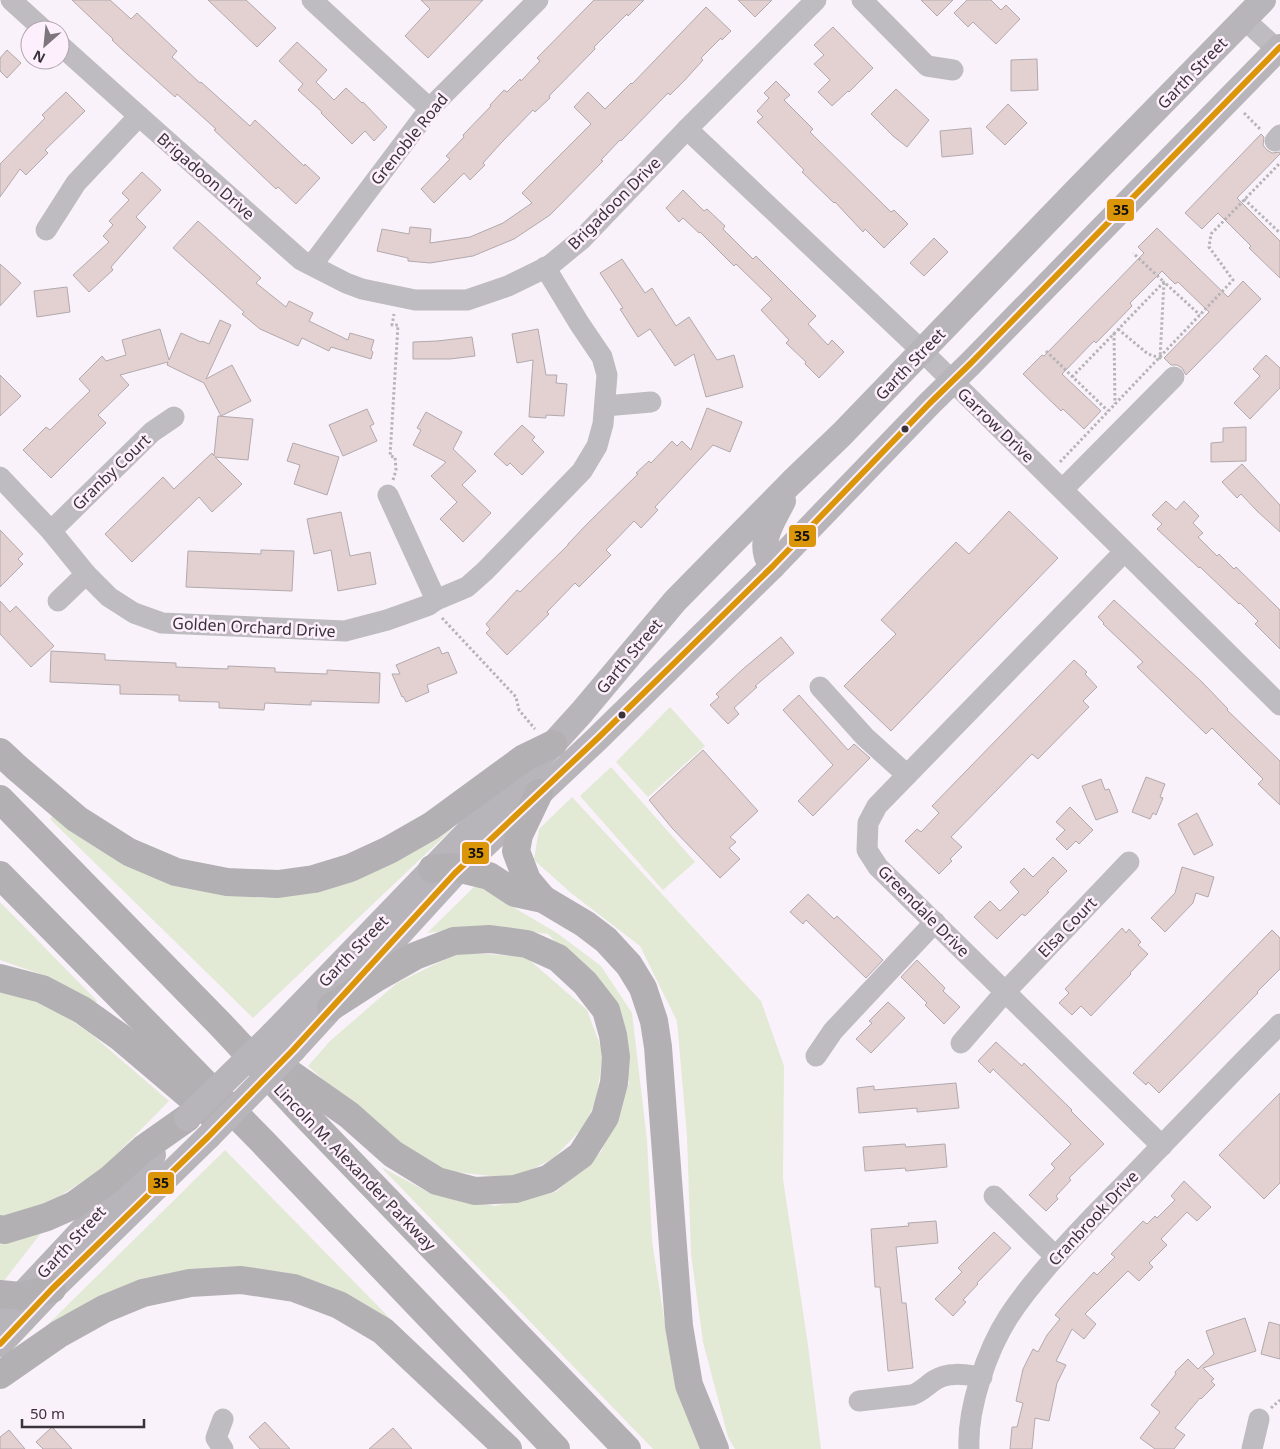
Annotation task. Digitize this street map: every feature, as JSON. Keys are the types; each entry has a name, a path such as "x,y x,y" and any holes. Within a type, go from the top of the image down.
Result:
{"highway":[{"path":"0,752 78,819 129,852 176,872 227,882 278,884 314,879 350,868 388,850 431,826 524,758 553,744"},
{"path":"539,793 519,835 516,851 527,880 543,899"},
{"name":"Lincoln M. Alexander Parkway","path":"0,799 221,1025 302,1114 627,1449"},
{"path":"432,870 452,867 460,868 489,876 515,893 543,899 585,924 606,940 629,965 643,988 654,1021 679,1326 689,1385 715,1449"},
{"path":"0,875 262,1141 556,1449"},
{"path":"221,1025 349,1115 393,1154 437,1181 475,1191 515,1189 548,1179 581,1155 605,1117 614,1083 616,1057 613,1035 606,1010 585,983 558,958 528,944 490,939 454,942 415,956 331,1007"},
{"path":"0,978 42,989 82,1010 120,1037 212,1115 262,1141"},
{"path":"0,1229 4,1230 47,1217 74,1205 110,1179 143,1148 188,1118"},
{"path":"0,1375 59,1334 104,1309 143,1293 190,1283 241,1280 294,1288 339,1305 383,1331 508,1449"},
{"path":"10,1295 52,1289"}],"main road":[{"name":"Garth Street","path":"0,1344 52,1289 208,1137 283,1042 432,870 582,712 675,601 842,434 1263,0"},
{"name":"Garth Street","path":"0,1316 10,1295 188,1118 283,1042 331,1007 460,868 605,731 772,567 952,381 1279,50"},
{"path":"772,567 766,558 764,548 768,532 792,482"}],"street":[{"path":"11,0 33,20"},
{"path":"312,0 430,109"},
{"name":"Grenoble Road","path":"312,265 430,109 538,0"},
{"name":"Brigadoon Drive","path":"70,53 301,260 346,284 362,289 415,300 467,300 508,286 545,267 572,248 816,0"},
{"path":"862,0 928,66 953,70"},
{"path":"1244,19 1279,50"},
{"path":"46,230 76,183 139,116"},
{"name":"Garrow Drive","path":"687,129 952,381 1280,705"},
{"name":"Golden Orchard Drive","path":"0,478 51,531 86,574 109,597 134,613 162,623 346,631 387,620 467,586 485,571 582,471 597,446 603,424 607,375 602,358 545,267"},
{"path":"1063,489 1174,377"},
{"path":"605,406 651,402"},
{"name":"Granby Court","path":"51,531 152,432 174,416"},
{"path":"388,495 433,602"},
{"name":"Greendale Drive","path":"1124,552 877,806 868,823 867,850 878,867 1162,1146"},
{"path":"58,601 86,574"},
{"path":"820,687 865,737 907,775"},
{"name":"Elsa Court","path":"961,1043 1005,992 1129,862"},
{"path":"816,1056 833,1031 935,922"},
{"name":"Cranbrook Drive","path":"969,1449 970,1426 976,1393 993,1346 1008,1316 1029,1288 1084,1226 1280,1024"},
{"path":"994,1196 1056,1257"},
{"path":"859,1400 912,1395 918,1393 937,1378 951,1374 982,1377"},
{"path":"223,1419 216,1438 223,1449"},
{"path":"1252,1449 1259,1419"}],"path":[{"path":"1230,99 1274,137"},
{"path":"1048,475 1233,280 1210,247 1211,234 1280,163"},
{"path":"1244,199 1280,233"},
{"path":"1133,253 1200,315"},
{"path":"1072,376 1164,282"},
{"path":"1160,358 1164,282"},
{"path":"388,495 396,470 395,457 390,456 398,325 392,326 397,296"},
{"path":"1118,329 1148,354 1160,358"},
{"path":"1114,333 1115,404"},
{"path":"1046,352 1108,412"},
{"path":"433,602 516,697 519,710 553,744"}],"green space":[{"path":"670,707 705,746 648,797 616,762"},
{"path":"611,767 695,862 663,890 580,796"},
{"path":"572,797 761,1001 784,1066 783,1179 808,1345 821,1449 735,1449 728,1437 703,1342 691,1254 687,1136 677,1021 640,946 571,893 534,860 539,829"},
{"path":"55,814 114,859 194,887 262,898 327,887 450,823 452,829 253,1018 50,819"},
{"path":"476,885 557,933 601,966 632,1013 647,1140 652,1241 669,1350 696,1437 702,1449 653,1449 381,1167 428,1192 495,1206 556,1192 601,1152 629,1083 613,1001 548,934 481,926 427,933"},
{"path":"0,902 97,1001 92,1007 43,975 0,960"},
{"path":"460,952 526,957 587,1010 603,1053 596,1100 585,1125 554,1158 527,1172 507,1178 440,1170 389,1139 308,1066 330,1041 397,983"},
{"path":"3,991 49,1006 90,1033 169,1101 101,1170 36,1211 0,1220 0,992"},
{"path":"225,1150 419,1348 367,1312 164,1276 31,1341"},
{"path":"45,1228 3,1282 0,1281 0,1240"}],"building":[{"path":"72,0 110,0 131,19 137,13 177,51 172,57 200,83 250,126 255,120 304,166 305,164 320,178 296,204 278,187 276,189 214,130 216,129 177,94 175,97 127,54"},
{"path":"208,0 246,0 276,28 257,47"},
{"path":"421,0 483,0 428,58 405,36 430,9"},
{"path":"594,0 644,0 594,47 595,49 549,96 550,98 535,112 533,110 501,143 483,163 485,165 470,180 464,173 434,203 421,189 450,159 446,156 504,90 507,92 520,79 521,81 540,61 537,58"},
{"path":"738,0 772,0 755,17"},
{"path":"921,0 953,0 937,16"},
{"path":"967,0 991,0 1001,10 1006,5 1020,19 996,44 973,22 968,27 954,13"},
{"path":"706,7 731,31 701,58 703,60 670,95 668,93 620,140 601,160 603,161 550,215 514,239 473,256 430,263 408,261 408,258 377,251 382,229 409,234 410,227 431,229 430,243 470,237 503,223 532,203 522,193 591,124 574,107 588,92 605,109 632,84"},
{"path":"833,27 873,68 832,106 818,92 830,80 814,64 824,55 814,45"},
{"path":"297,42 327,70 316,82 334,100 346,88 363,102 387,127 374,141 365,131 352,144 298,90 303,84 279,61"},
{"path":"7,50 20,62 7,78 0,71 0,58"},
{"path":"1037,59 1038,90 1011,91 1011,60"},
{"path":"776,81 790,95 784,100 813,129 810,132 891,212 894,210 908,224 884,248 865,229 863,232 835,202 802,172 804,170 757,122 763,117 757,111 769,98 764,93"},
{"path":"896,89 929,120 907,147 871,114"},
{"path":"66,92 85,111 45,150 48,153 26,175 20,169 0,197 0,164 45,118 42,115"},
{"path":"1008,104 1027,123 1005,145 986,127"},
{"path":"971,128 973,154 942,157 940,131"},
{"path":"1261,134 1264,137 1263,145 1267,150 1272,153 1280,152 1280,154 1237,198 1280,241 1280,278 1249,248 1251,246 1218,213 1202,229 1185,213"},
{"path":"142,172 161,190 136,217 146,227 111,267 113,270 89,292 73,275 109,242 103,236 113,225 109,221 129,200 122,193"},
{"path":"683,190 704,211 707,209 725,226 723,229 753,259 756,256 816,316 808,324 828,345 832,340 844,352 819,378 805,364 806,362 786,343 789,340 761,310 772,299 736,264 734,266 700,232 683,218 679,222 666,208"},
{"path":"198,221 261,278 256,283 286,307 289,301 313,313 309,321 348,340 350,333 374,340 371,359 331,347 329,351 302,338 298,346 260,329 242,314 244,312 173,248"},
{"path":"1157,228 1228,297 1243,281 1261,299 1186,375 1182,368 1177,365 1171,365 1164,358 1209,312 1178,282 1175,284 1162,271 1130,303 1132,306 1062,374 1101,411 1084,429 1063,409 1061,411 1023,374 1042,355 1044,356 1144,253 1138,247"},
{"path":"934,238 948,252 924,276 910,263"},
{"path":"622,259 645,293 652,288 676,326 689,317 717,360 734,355 743,387 706,397 694,354 675,366 650,329 638,337 620,309 623,308 600,273"},
{"path":"0,264 21,283 0,306"},
{"path":"67,287 70,312 37,317 34,291"},
{"path":"220,320 231,325 206,379 232,365 251,401 221,416 204,383 167,365 168,362 120,375 129,385 98,415 106,423 51,478 23,450 46,427 50,430 90,391 79,379 102,356 106,361 126,355 122,340 160,329 169,360 181,333 209,344"},
{"path":"538,329 546,375 557,375 556,383 567,384 564,416 546,415 546,418 529,417 533,360 517,363 512,334"},
{"path":"472,337 475,356 450,359 413,359 413,342"},
{"path":"1266,355 1280,368 1280,388 1250,419 1234,403 1260,376 1253,369"},
{"path":"0,375 21,396 0,416"},
{"path":"707,408 742,422 730,452 713,445 655,507 658,510 641,528 634,521 606,550 611,555 579,587 575,583 547,612 549,614 507,655 486,633 490,629 486,624 517,590 520,592 638,474 636,473 649,461 651,463 672,441 677,446 682,441 691,450"},
{"path":"367,409 374,424 370,426 377,441 343,456 329,425"},
{"path":"426,412 462,432 453,449 476,471 462,485 491,513 463,542 440,519 457,502 431,476 446,462 413,445 421,430 417,428"},
{"path":"218,416 253,419 248,460 215,457 242,484 212,512 199,497 132,562 105,534 163,477 174,489 212,453 214,456"},
{"path":"522,425 535,437 532,440 544,452 522,475 510,463 507,466 494,454"},
{"path":"1246,427 1246,461 1211,462 1211,443 1223,442 1223,428"},
{"path":"293,443 339,457 327,495 294,484 300,465 287,461"},
{"path":"1242,464 1280,505 1280,532 1241,494 1237,498 1222,482"},
{"path":"1166,501 1176,510 1184,501 1199,516 1193,523 1203,533 1198,537 1217,556 1219,554 1234,569 1236,567 1280,610 1280,649 1255,624 1258,621 1240,603 1157,529 1162,524 1152,515"},
{"path":"1009,511 1058,558 891,731 844,686 896,634 881,620 956,542 969,554"},
{"path":"341,512 350,556 370,552 376,584 338,591 331,550 314,554 307,519"},
{"path":"0,530 23,554 18,559 23,564 0,587"},
{"path":"261,550 294,551 292,591 186,587 188,551 261,554"},
{"path":"1114,600 1202,682 1227,710 1280,761 1280,805 1258,784 1263,779 1212,728 1206,734 1137,667 1143,662 1098,617"},
{"path":"0,601 10,612 16,606 54,646 31,667 0,634"},
{"path":"781,637 794,653 755,686 757,687 734,708 739,714 728,724 710,705 719,697 716,694"},
{"path":"439,647 442,654 448,652 457,673 427,685 429,692 406,702 392,674 400,674 396,665"},
{"path":"51,651 105,654 105,660 176,663 176,667 228,669 228,666 275,668 275,672 327,674 327,670 380,673 379,703 311,701 311,705 265,703 264,710 219,708 219,702 179,701 179,695 120,694 120,685 50,682"},
{"path":"1074,660 1087,672 1085,674 1097,687 1083,701 1089,707 1038,759 1032,754 951,837 962,847 939,874 905,841 917,829 921,832 939,813 932,806"},
{"path":"799,695 848,750 854,744 870,758 813,816 798,801 833,765 783,710"},
{"path":"703,750 758,811 730,837 736,842 729,848 740,859 720,878 672,828 649,800"},
{"path":"1146,777 1165,784 1160,797 1163,798 1156,815 1153,813 1150,819 1132,812"},
{"path":"1101,779 1105,790 1109,789 1118,812 1096,820 1082,786"},
{"path":"1070,807 1093,830 1079,844 1076,841 1067,850 1056,839 1065,830 1056,822"},
{"path":"1197,813 1213,845 1194,855 1178,824"},
{"path":"1053,857 1067,871 1025,916 1022,914 997,939 974,917 990,901 1000,911 1019,892 1010,882 1024,868 1033,877"},
{"path":"1182,867 1214,877 1208,897 1196,893 1193,903 1165,932 1151,918 1175,893"},
{"path":"808,894 834,919 837,916 883,960 866,978 806,920 803,924 790,912"},
{"path":"1122,928 1126,933 1129,929 1141,942 1138,945 1148,954 1091,1016 1081,1006 1072,1015 1059,1003 1069,993 1065,989"},
{"path":"1272,930 1280,938 1280,969 1159,1093 1148,1082 1146,1085 1133,1073"},
{"path":"917,960 945,988 943,991 960,1007 944,1024 925,1005 927,1003 901,977"},
{"path":"888,1002 905,1018 871,1053 856,1039 872,1023 869,1021"},
{"path":"996,1042 1022,1066 1024,1063 1104,1144 1069,1178 1071,1180 1056,1196 1058,1199 1046,1211 1029,1195 1055,1168 1051,1164 1071,1144 993,1069 990,1073 978,1061"},
{"path":"956,1083 959,1108 917,1112 917,1108 859,1113 857,1088 874,1086 874,1090"},
{"path":"1280,1093 1280,1183 1264,1199 1219,1155"},
{"path":"905,1144 906,1147 945,1144 947,1167 906,1171 905,1168 865,1171 863,1147"},
{"path":"1184,1181 1211,1207 1197,1221 1187,1212 1161,1239 1167,1245 1149,1263 1153,1267 1139,1281 1128,1271 1085,1314 1096,1324 1084,1339 1072,1329 1056,1361 1066,1365 1057,1383 1049,1421 1035,1418 1032,1449 1010,1449 1012,1427 1017,1427 1023,1403 1016,1401 1023,1369 1033,1349 1038,1352 1047,1335 1060,1319 1055,1315 1094,1272 1097,1275 1115,1257 1111,1254 1143,1221 1147,1224 1155,1216 1157,1218 1175,1200 1171,1196"},
{"path":"936,1221 938,1243 896,1247 902,1303 906,1303 913,1368 888,1371 880,1287 875,1287 871,1229 909,1226 908,1223"},
{"path":"994,1232 1011,1248 977,1283 963,1300 966,1302 953,1316 935,1299 962,1272 958,1268"},
{"path":"1245,1318 1256,1351 1203,1368 1214,1379 1211,1381 1215,1385 1200,1398 1175,1428 1185,1435 1174,1449 1155,1449 1140,1438 1160,1412 1151,1405 1176,1374 1175,1372 1188,1359 1198,1369 1214,1354 1206,1331"},
{"path":"1269,1322 1280,1325 1280,1359 1261,1354"},
{"path":"265,1422 290,1449 260,1449 249,1437"},
{"path":"52,1427 72,1449 43,1449 36,1442"},
{"path":"393,1428 412,1449 369,1449"},
{"path":"9,1430 25,1449 0,1449 0,1437"}],"transit line":[{"name":"35","path":"0,1344 52,1289 208,1137 293,1050 455,873 598,738 772,567 930,403 1280,47"}]}
